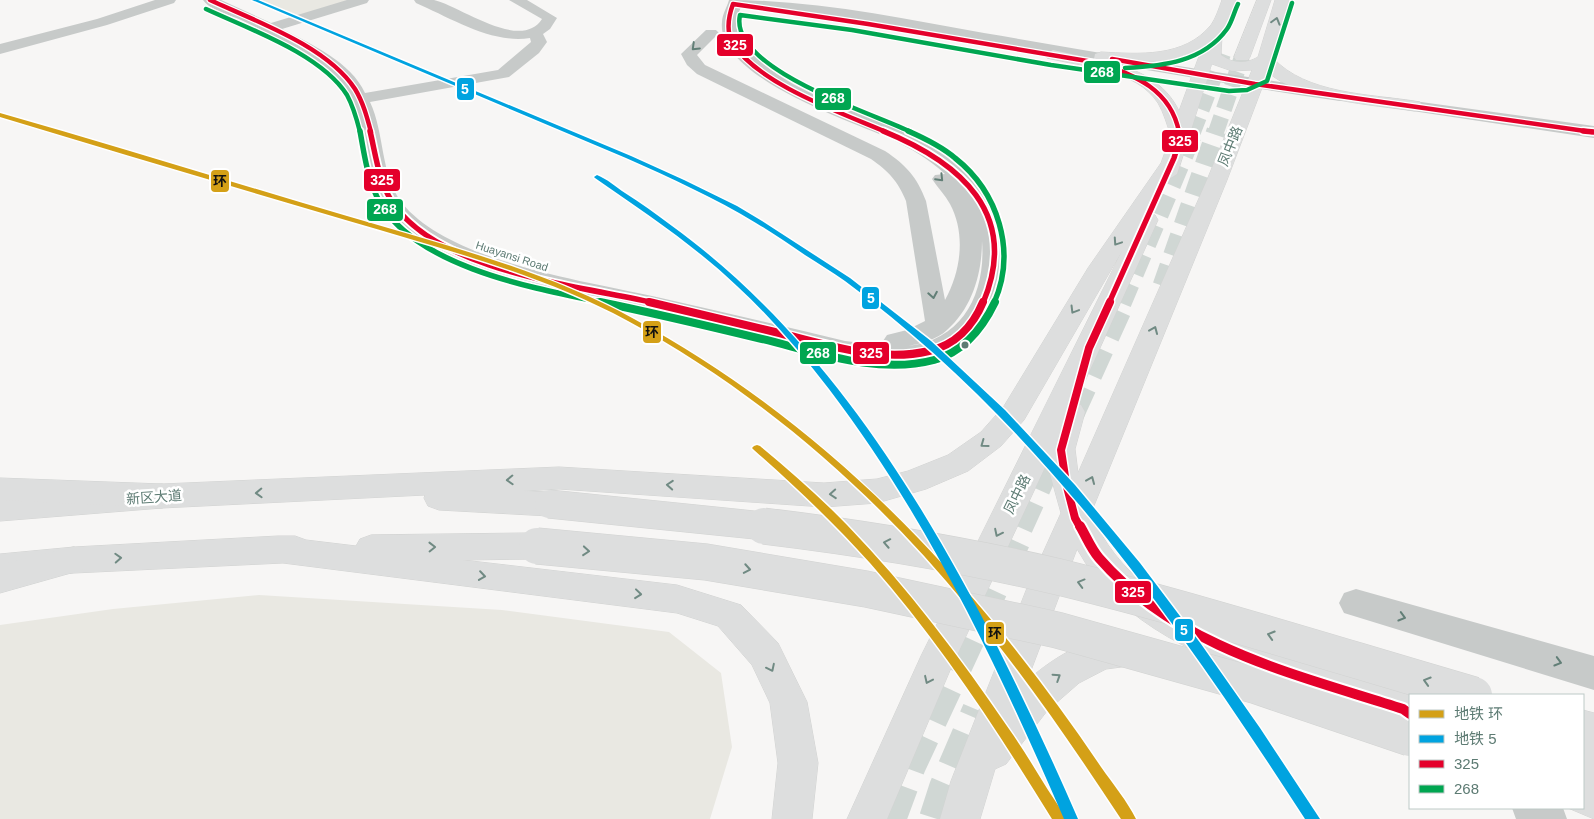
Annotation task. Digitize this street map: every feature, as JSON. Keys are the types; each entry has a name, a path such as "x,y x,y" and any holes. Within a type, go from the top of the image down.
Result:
{"main road":[{"name":"凤中路","path":"867,819 891,759 982,565 1089,348 1174,158 1198,82 1229,0"},
{"path":"1223,54 1246,0"},
{"path":"1252,74 1264,0"},
{"name":"凤中路","path":"960,819 971,781 1044,588 1075,518 1282,0"},
{"path":"1101,57 1138,58 1178,52 1200,42 1216,31"},
{"path":"1216,31 1213,57 1223,64 1248,67 1252,74"},
{"path":"1053,55 1116,70 1149,85 1162,97 1170,110 1180,136"},
{"path":"1252,74 1278,74 1304,86 1414,106"},
{"path":"554,491 824,495 878,491 916,481 958,463 991,439 1014,413 1099,268 1174,158"},
{"path":"1089,348 1061,450 1066,483 1075,518 1098,557 1128,589 1186,630 1255,673"},
{"path":"0,489 162,496"},
{"name":"新区大道","path":"0,509 162,496 308,491 554,491"},
{"path":"554,491 719,520 875,540 1058,577 1259,632 1471,694"},
{"path":"0,567 74,560 278,549 537,546 706,562 866,589 1255,673"},
{"path":"278,549 520,582 677,599 730,615 765,654 788,702 798,763 792,819"},
{"path":"0,579 74,560"},
{"path":"971,781 1023,708 1055,677 1085,661 1117,651 1192,651 1255,673 1409,719"}],"street":[{"path":"0,49 102,22 169,0"},
{"name":"Huayansi Road","path":"210,0 272,27"},
{"name":"Huayansi Road","path":"224,0 272,27 337,68 365,98 380,183 386,197 408,221 426,234 469,254 534,274 852,350 906,355 924,352 945,334"},
{"path":"272,27 362,0"},
{"path":"421,0 496,32 514,36 534,33 545,26 550,18 547,14 516,0"},
{"path":"729,1 854,20 1198,82"},
{"path":"729,1 712,22 711,33 722,54 737,68 794,101 898,147 922,162 939,176 955,194 965,215 971,236 970,258 956,304 949,316 945,334"},
{"path":"729,1 859,16 1101,57 1216,87 1252,74 1414,106 1594,132"},
{"path":"729,1 728,32 741,54 754,65 788,87 913,143 938,157 958,174 975,193 988,215 994,236 994,261 980,310 964,332 945,334"},
{"path":"365,98 503,74 533,50 539,42 534,33"},
{"path":"711,33 689,54 694,64 715,77 878,155 898,169 911,188 916,201 927,264 945,334"},
{"path":"1252,74 1414,110 1483,117"},
{"path":"1356,603 1594,673"},
{"path":"1533,809 1547,819"}],"shaded area":[{"path":"254,0 354,0 294,17"},
{"path":"259,595 502,610 669,632 721,673 732,747 710,819 0,819 0,625 113,609"}],"tunnel":[{"path":"1193,132 1223,54"},
{"path":"1216,132 1242,57"},
{"path":"1121,303 1193,131"},
{"path":"1163,286 1217,131"},
{"path":"1019,527 1121,302"},
{"path":"888,819 908,765 1019,526"},
{"path":"937,819 947,788 980,711"}],"metro line":[{"name":"5","path":"254,0 682,181 735,207 847,279 928,343 1002,413 1071,487 1136,566 1197,648 1313,819"},
{"name":"环","path":"0,115 494,263 598,304 631,320 710,367 782,419 850,476 912,537 971,602 1026,671 1129,819"},
{"name":"5","path":"597,177 681,235 740,284 809,359 856,418 899,481 938,546 974,612 1008,680 1071,819"},
{"name":"环","path":"757,448 833,517 904,595 932,630 985,704 1059,819"}],"transit line":[{"name":"325","path":"210,0 289,37 328,62 344,75 355,89 363,105 380,174 394,206 407,220 430,237 457,252 516,273 637,299 845,349 878,354 913,354 930,351 959,337 971,324 982,305 992,274 994,253 991,229 987,217 975,193 967,183 958,173 937,157 888,132 794,91 767,76 746,59 732,41 729,32 730,13 733,4 835,18 1059,55 1099,63 1135,76 1155,89 1170,108 1177,122 1180,136 1174,158 1089,348 1061,450 1066,483 1075,518 1098,557 1129,589 1186,630 1253,661 1403,709 1409,713"},
{"name":"268","path":"206,9 283,46 322,70 337,83 347,96 354,113 360,130 371,181 377,197 387,213 400,227 424,245 452,260 481,272 545,290 843,359 898,364 934,360 951,354 966,344 979,330 996,300 1004,267 1005,255 1002,231 994,207 973,175 954,157 931,142 809,88 781,73 758,56 742,37 739,26 740,15 852,30 1051,65 1229,91 1247,90 1267,81 1292,3"},
{"name":"268","path":"1125,68 1168,64 1195,56 1218,40 1227,29 1238,4"},
{"name":"325","path":"1112,59 1255,84 1594,132"}]}
